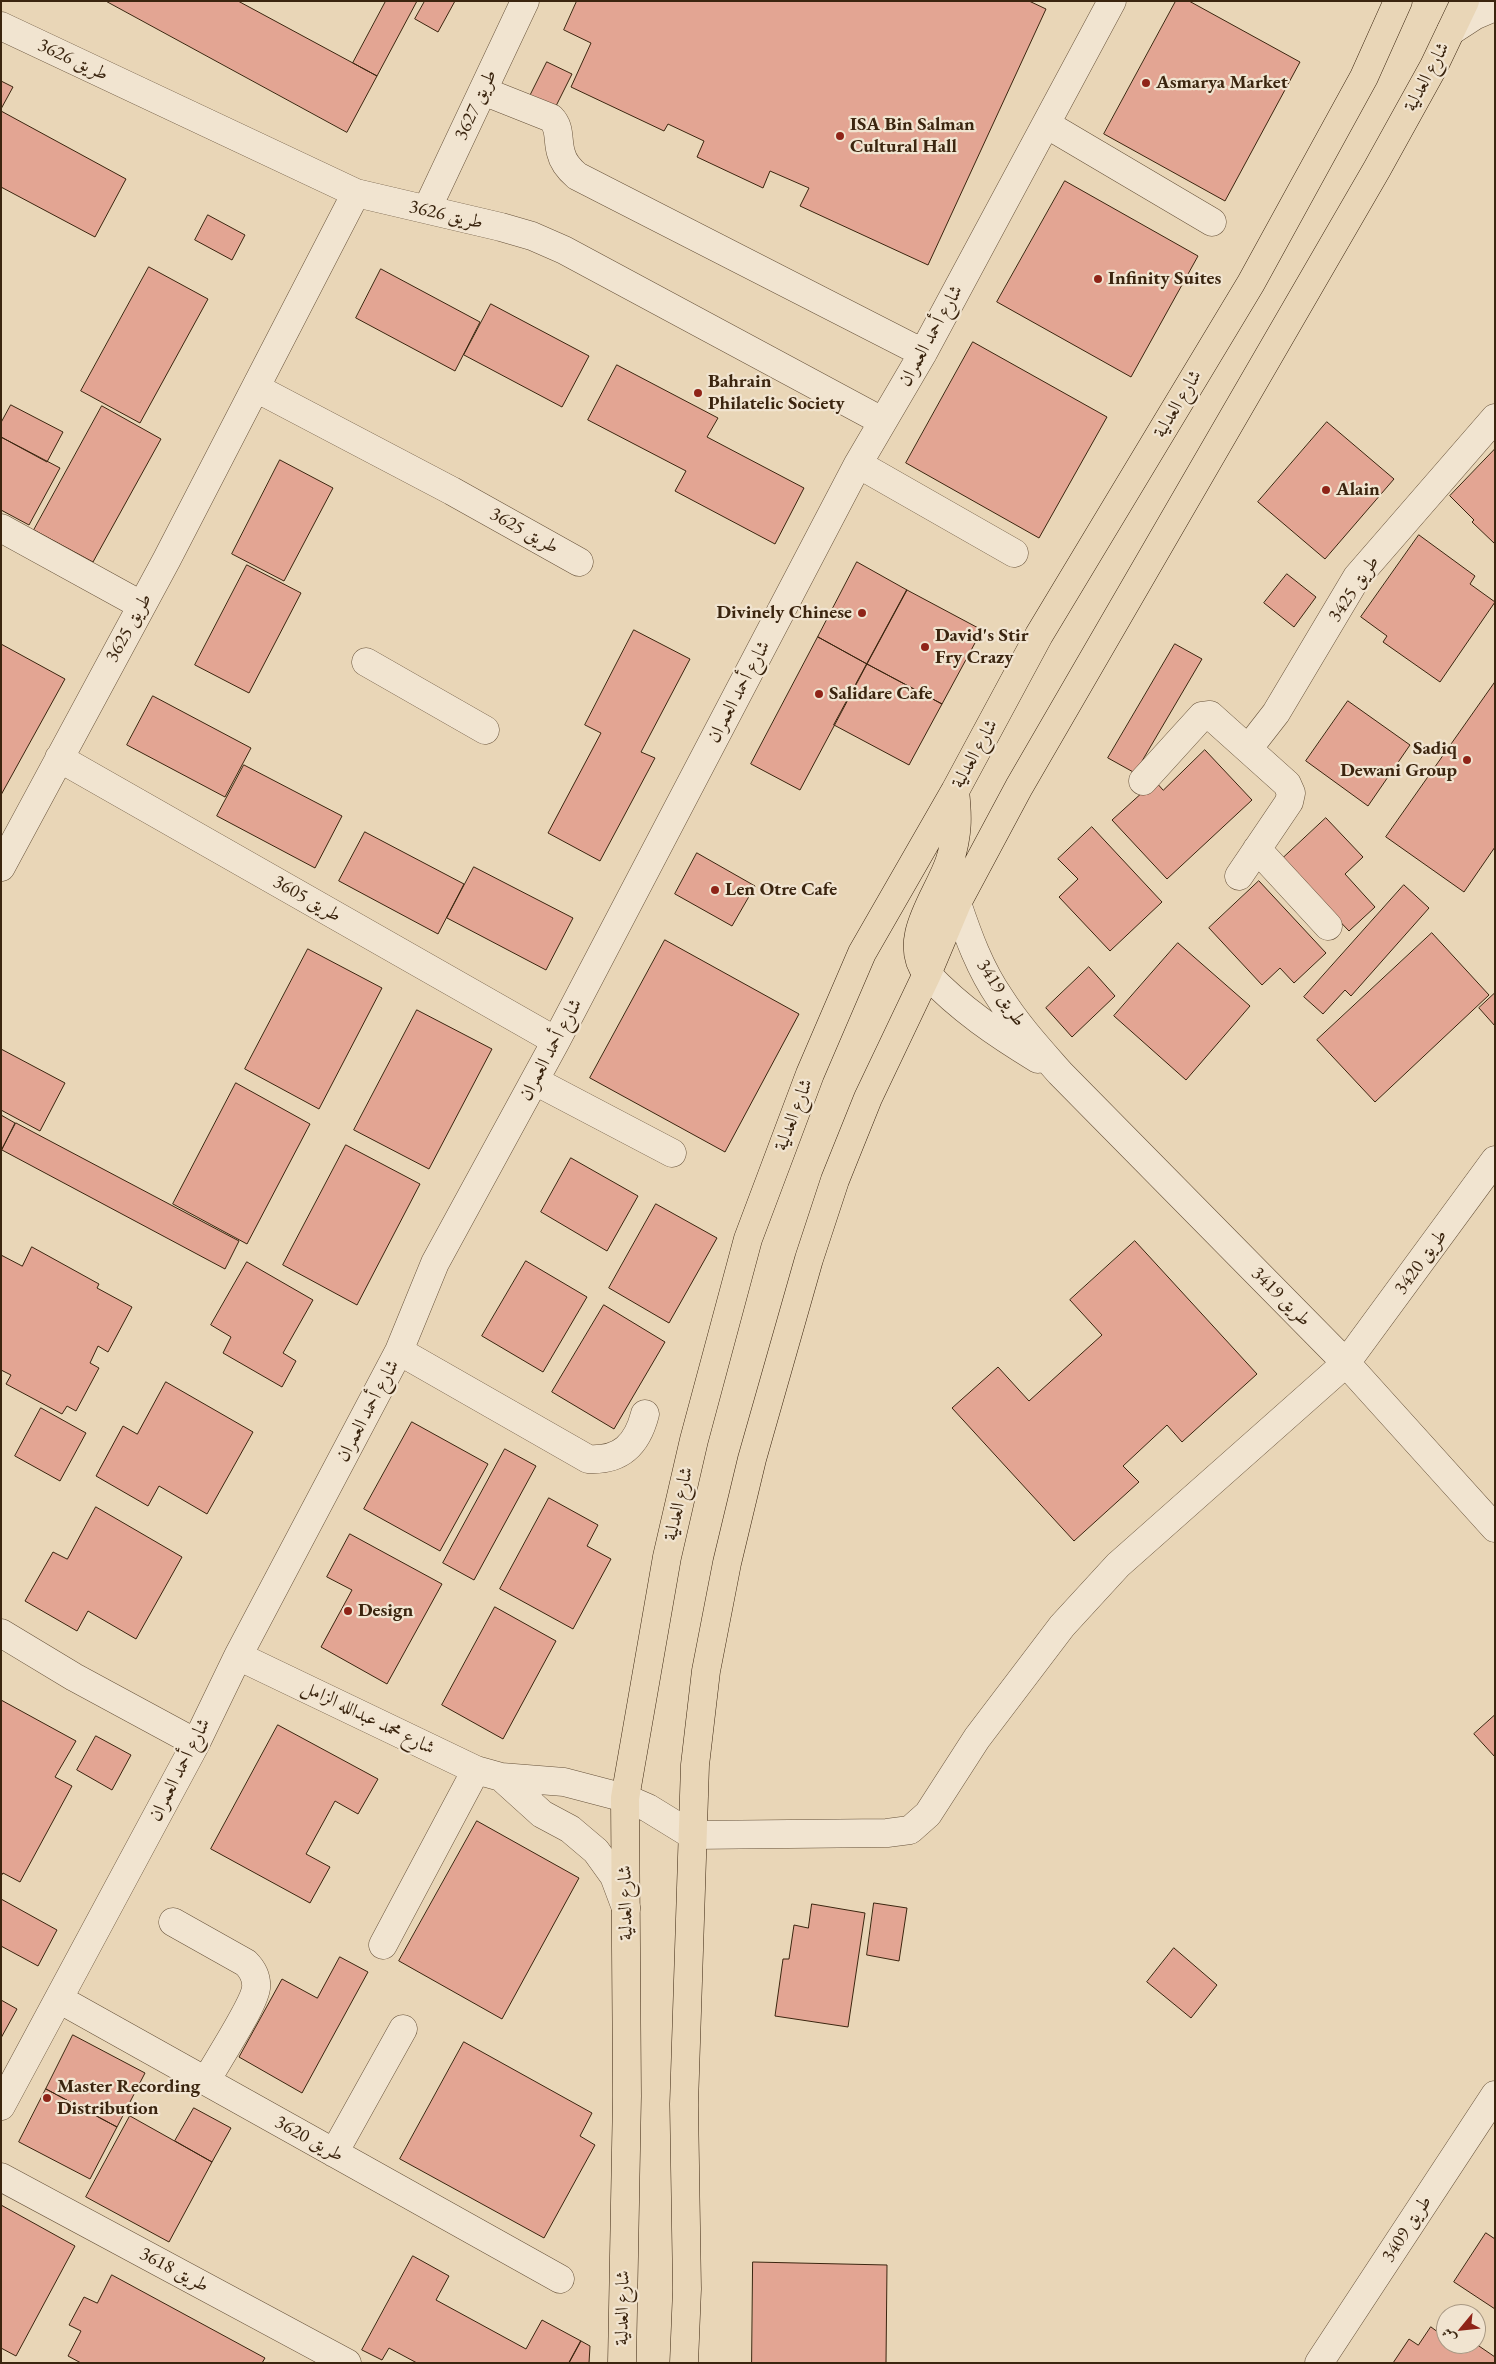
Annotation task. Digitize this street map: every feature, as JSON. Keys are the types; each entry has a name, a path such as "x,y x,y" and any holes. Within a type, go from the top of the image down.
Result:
{"main road":[{"name":"شارع العدلية","path":"622,2363 627,2096 625,1798 668,1557 694,1440 748,1239 785,1137 862,952 955,791 1039,636 1252,283 1364,77 1398,1"},
{"name":"شارع العدلية","path":"684,2363 686,2289 684,2104 692,1835 695,1764 706,1671 727,1563 752,1459 809,1259 835,1180 868,1098 927,974 957,903 1019,787 1378,170 1465,1"},
{"path":"927,974 920,965 918,957 918,935 949,862 955,840 959,820 955,791"}],"street":[{"name":"طريق 3627","path":"427,209 525,1"},
{"name":"شارع أحمد العمران","path":"1,2106 196,1743 238,1656 399,1352 435,1263 535,1081 858,464 923,352 1112,1"},
{"path":"1451,31 1474,16 1495,7"},
{"name":"طريق 3626","path":"1,26 356,193 501,227 564,250 882,421"},
{"path":"483,91 551,118 556,123 561,152 565,162 577,176 923,352"},
{"path":"1046,124 1212,222"},
{"name":"طريق 3625","path":"1,867 256,388 356,193"},
{"name":"طريق 3625","path":"256,388 452,491 579,562"},
{"name":"طريق 3425","path":"1248,749 1276,713 1357,577 1495,418"},
{"path":"858,464 1014,553"},
{"path":"1,528 141,605"},
{"path":"366,662 485,730"},
{"path":"1143,781 1202,716 1210,715 1287,784 1292,792 1289,802 1239,876"},
{"name":"طريق 3605","path":"59,758 556,1041"},
{"path":"1257,849 1328,926"},
{"name":"طريق 3419","path":"957,903 968,936 999,997 1019,1025 1060,1073 1346,1363 1495,1528"},
{"name":"طريق 3419","path":"927,974 950,999 976,1019 1060,1073"},
{"path":"535,1081 672,1153"},
{"name":"طريق 3420","path":"692,1835 886,1833 910,1830 928,1814 976,1738 1062,1626 1118,1565 1346,1363 1495,1160"},
{"path":"399,1352 588,1458 608,1458 632,1444 640,1432 645,1414"},
{"path":"1,1633 74,1677 196,1743"},
{"name":"شارع محمد عبدالله الزامل","path":"238,1656 488,1774 542,1814 570,1829 596,1851 614,1876 626,1908"},
{"path":"383,1945 488,1774"},
{"name":"شارع محمد عبدالله الزامل","path":"488,1774 564,1782 625,1798 648,1808 692,1835"},
{"path":"173,1922 246,1963 252,1970 255,1978 253,1998 206,2081"},
{"name":"طريق 3620","path":"59,1999 560,2279"},
{"path":"334,2153 403,2029"},
{"name":"طريق 3409","path":"1327,2360 1495,2095"},
{"name":"طريق 3618","path":"1,2177 347,2363"}],"building":[{"path":"106,1 238,1 377,76 347,132"},
{"path":"386,1 417,1 377,76 353,63"},
{"path":"425,1 455,1 438,32 415,19"},
{"name":"ISA Bin Salman Cultural Hall","path":"577,1 1029,1 1046,9 928,265 800,206 809,188 770,171 763,188 697,157 704,141 668,124 664,131 571,87 591,43 564,30"},
{"path":"1176,1 1189,1 1300,62 1225,201 1104,134"},
{"path":"547,62 572,74 554,110 529,98"},
{"path":"1,81 13,87 1,109"},
{"path":"1,111 126,179 95,237 1,187"},
{"name":"Infinity Suites","path":"1065,181 1198,256 1131,377 997,302"},
{"path":"208,215 245,235 232,260 195,240"},
{"path":"149,267 208,299 140,423 81,391"},
{"path":"381,269 480,322 455,371 356,318"},
{"path":"491,304 589,356 562,407 464,355"},
{"path":"973,342 1107,417 1039,538 906,463"},
{"path":"617,365 718,418 707,437 804,488 775,544 675,491 686,471 588,420"},
{"path":"11,405 63,432 47,462 1,437 1,423"},
{"path":"102,406 161,439 93,562 34,530"},
{"name":"Alain","path":"1327,422 1394,479 1325,559 1258,502"},
{"path":"1,437 60,468 29,525 1,510"},
{"path":"1495,449 1495,544 1472,522 1474,520 1450,496"},
{"path":"280,460 333,488 284,581 232,554"},
{"path":"1419,535 1475,576 1470,584 1495,602 1440,682 1383,642 1387,636 1361,617"},
{"name":"Divinely Chinese","path":"857,562 907,590 867,664 818,637"},
{"path":"247,565 301,593 249,693 195,665"},
{"path":"1287,574 1316,597 1294,627 1264,603"},
{"name":"David's Stir Fry Crazy","path":"907,590 982,630 942,704 867,664"},
{"path":"634,630 690,659 641,752 655,758 600,861 548,833 601,733 585,725"},
{"name":"Salidare Cafe","path":"818,637 867,664 800,790 751,764"},
{"path":"1,644 65,679 1,795"},
{"path":"1175,644 1202,659 1135,773 1108,758"},
{"name":"Salidare Cafe","path":"867,664 942,704 909,765 834,725"},
{"name":"Sadiq Dewani Group","path":"1495,682 1495,847 1464,892 1386,837"},
{"path":"153,696 251,748 225,797 127,745"},
{"path":"1348,701 1410,745 1368,806 1306,761"},
{"path":"1205,750 1252,800 1167,879 1112,820 1155,781 1163,790"},
{"path":"244,765 342,816 315,868 217,816"},
{"path":"1326,818 1363,857 1345,874 1375,907 1349,931 1281,860"},
{"path":"1092,827 1162,902 1110,951 1059,897 1078,879 1058,859"},
{"path":"365,832 464,884 438,934 339,881"},
{"name":"Len Otre Cafe","path":"697,853 755,886 732,926 675,894"},
{"path":"474,867 573,918 546,970 447,918"},
{"path":"1259,881 1326,953 1294,983 1280,968 1262,985 1209,928"},
{"path":"1404,885 1429,908 1351,996 1345,990 1323,1014 1304,997"},
{"path":"1432,933 1489,995 1375,1102 1317,1040"},
{"path":"665,940 799,1014 725,1152 590,1078"},
{"path":"1178,943 1250,1006 1186,1080 1114,1016"},
{"path":"308,949 382,988 319,1109 245,1069"},
{"path":"1089,967 1115,996 1072,1037 1046,1008"},
{"path":"1495,993 1495,1026 1479,1008"},
{"path":"417,1010 492,1049 429,1169 354,1130"},
{"path":"1,1049 65,1083 40,1131 1,1110"},
{"path":"236,1083 310,1124 247,1244 173,1204"},
{"path":"1,1115 15,1123 1,1151"},
{"path":"16,1123 239,1241 225,1269 2,1150"},
{"path":"346,1145 420,1184 357,1305 283,1265"},
{"path":"571,1158 638,1196 607,1251 541,1212"},
{"path":"656,1204 717,1238 669,1323 609,1288"},
{"path":"1135,1241 1257,1374 1182,1442 1167,1425 1123,1466 1139,1482 1074,1541 952,1408 998,1367 1029,1401 1102,1335 1070,1300"},
{"path":"32,1247 99,1284 97,1288 132,1307 108,1352 98,1346 90,1363 99,1368 76,1411 67,1406 62,1414 6,1384 11,1375 1,1370 1,1255 22,1266"},
{"path":"526,1261 587,1297 543,1372 482,1336"},
{"path":"247,1262 313,1300 283,1353 296,1361 282,1387 223,1353 231,1337 211,1325"},
{"path":"604,1305 665,1342 614,1429 552,1392"},
{"path":"166,1382 253,1432 207,1514 159,1486 148,1506 96,1476 123,1426 137,1434"},
{"path":"41,1408 86,1433 60,1481 15,1456"},
{"path":"412,1422 488,1464 440,1551 364,1509"},
{"path":"505,1449 536,1466 474,1580 443,1563"},
{"path":"549,1498 598,1525 587,1546 611,1559 573,1629 500,1589"},
{"path":"96,1507 182,1557 136,1639 88,1611 77,1631 25,1601 53,1552 67,1559"},
{"path":"350,1534 442,1584 387,1684 321,1647 352,1590 327,1577"},
{"path":"495,1607 556,1641 503,1739 442,1705"},
{"path":"1,1700 76,1741 55,1777 72,1786 20,1882 3,1873 1,1876"},
{"path":"1495,1715 1495,1757 1474,1734"},
{"path":"278,1725 378,1779 358,1814 335,1801 306,1854 330,1867 310,1903 211,1849"},
{"path":"96,1736 131,1755 112,1790 77,1770"},
{"path":"477,1821 579,1878 502,2019 399,1961"},
{"path":"1,1899 57,1930 38,1966 1,1946"},
{"path":"874,1903 907,1908 899,1961 867,1955"},
{"path":"812,1904 865,1913 848,2027 775,2016 783,1959 789,1959 794,1925 808,1928"},
{"path":"1174,1948 1217,1985 1191,2018 1147,1982"},
{"path":"340,1957 368,1972 302,2093 239,2057 282,1979 317,1998"},
{"path":"1,2000 17,2009 1,2038"},
{"path":"73,2035 145,2073 117,2127 46,2089"},
{"path":"464,2042 592,2113 580,2136 595,2145 544,2238 400,2159"},
{"path":"46,2089 117,2127 90,2179 19,2142"},
{"path":"194,2108 231,2128 212,2162 175,2141"},
{"path":"130,2116 212,2162 169,2242 86,2197"},
{"path":"1,2205 75,2246 16,2356 1,2348"},
{"path":"1486,2233 1495,2239 1495,2309 1454,2282"},
{"path":"413,2256 449,2276 436,2300 526,2349 542,2320 581,2341 569,2363 417,2363 389,2348 382,2360 362,2350"},
{"path":"753,2262 887,2265 886,2363 752,2363"},
{"path":"112,2275 265,2358 262,2363 81,2363 68,2356 81,2331 69,2325 84,2297 97,2303"},
{"path":"1431,2327 1436,2331 1436,2354 1486,2354 1486,2351 1495,2357 1495,2363 1393,2363 1409,2339 1418,2345"},
{"path":"581,2341 590,2346 589,2363 569,2363"}],"place":[{"name":"Asmarya Market","path":"1146,83"},
{"name":"ISA Bin Salman Cultural Hall","path":"840,136"},
{"name":"Infinity Suites","path":"1098,279"},
{"name":"Bahrain Philatelic Society","path":"698,393"},
{"name":"Alain","path":"1326,490"},
{"name":"Divinely Chinese","path":"862,613"},
{"name":"David's Stir Fry Crazy","path":"925,647"},
{"name":"Salidare Cafe","path":"819,694"},
{"name":"Sadiq Dewani Group","path":"1467,760"},
{"name":"Len Otre Cafe","path":"715,890"},
{"name":"Design","path":"348,1611"},
{"name":"Master Recording Distribution","path":"47,2098"}]}
